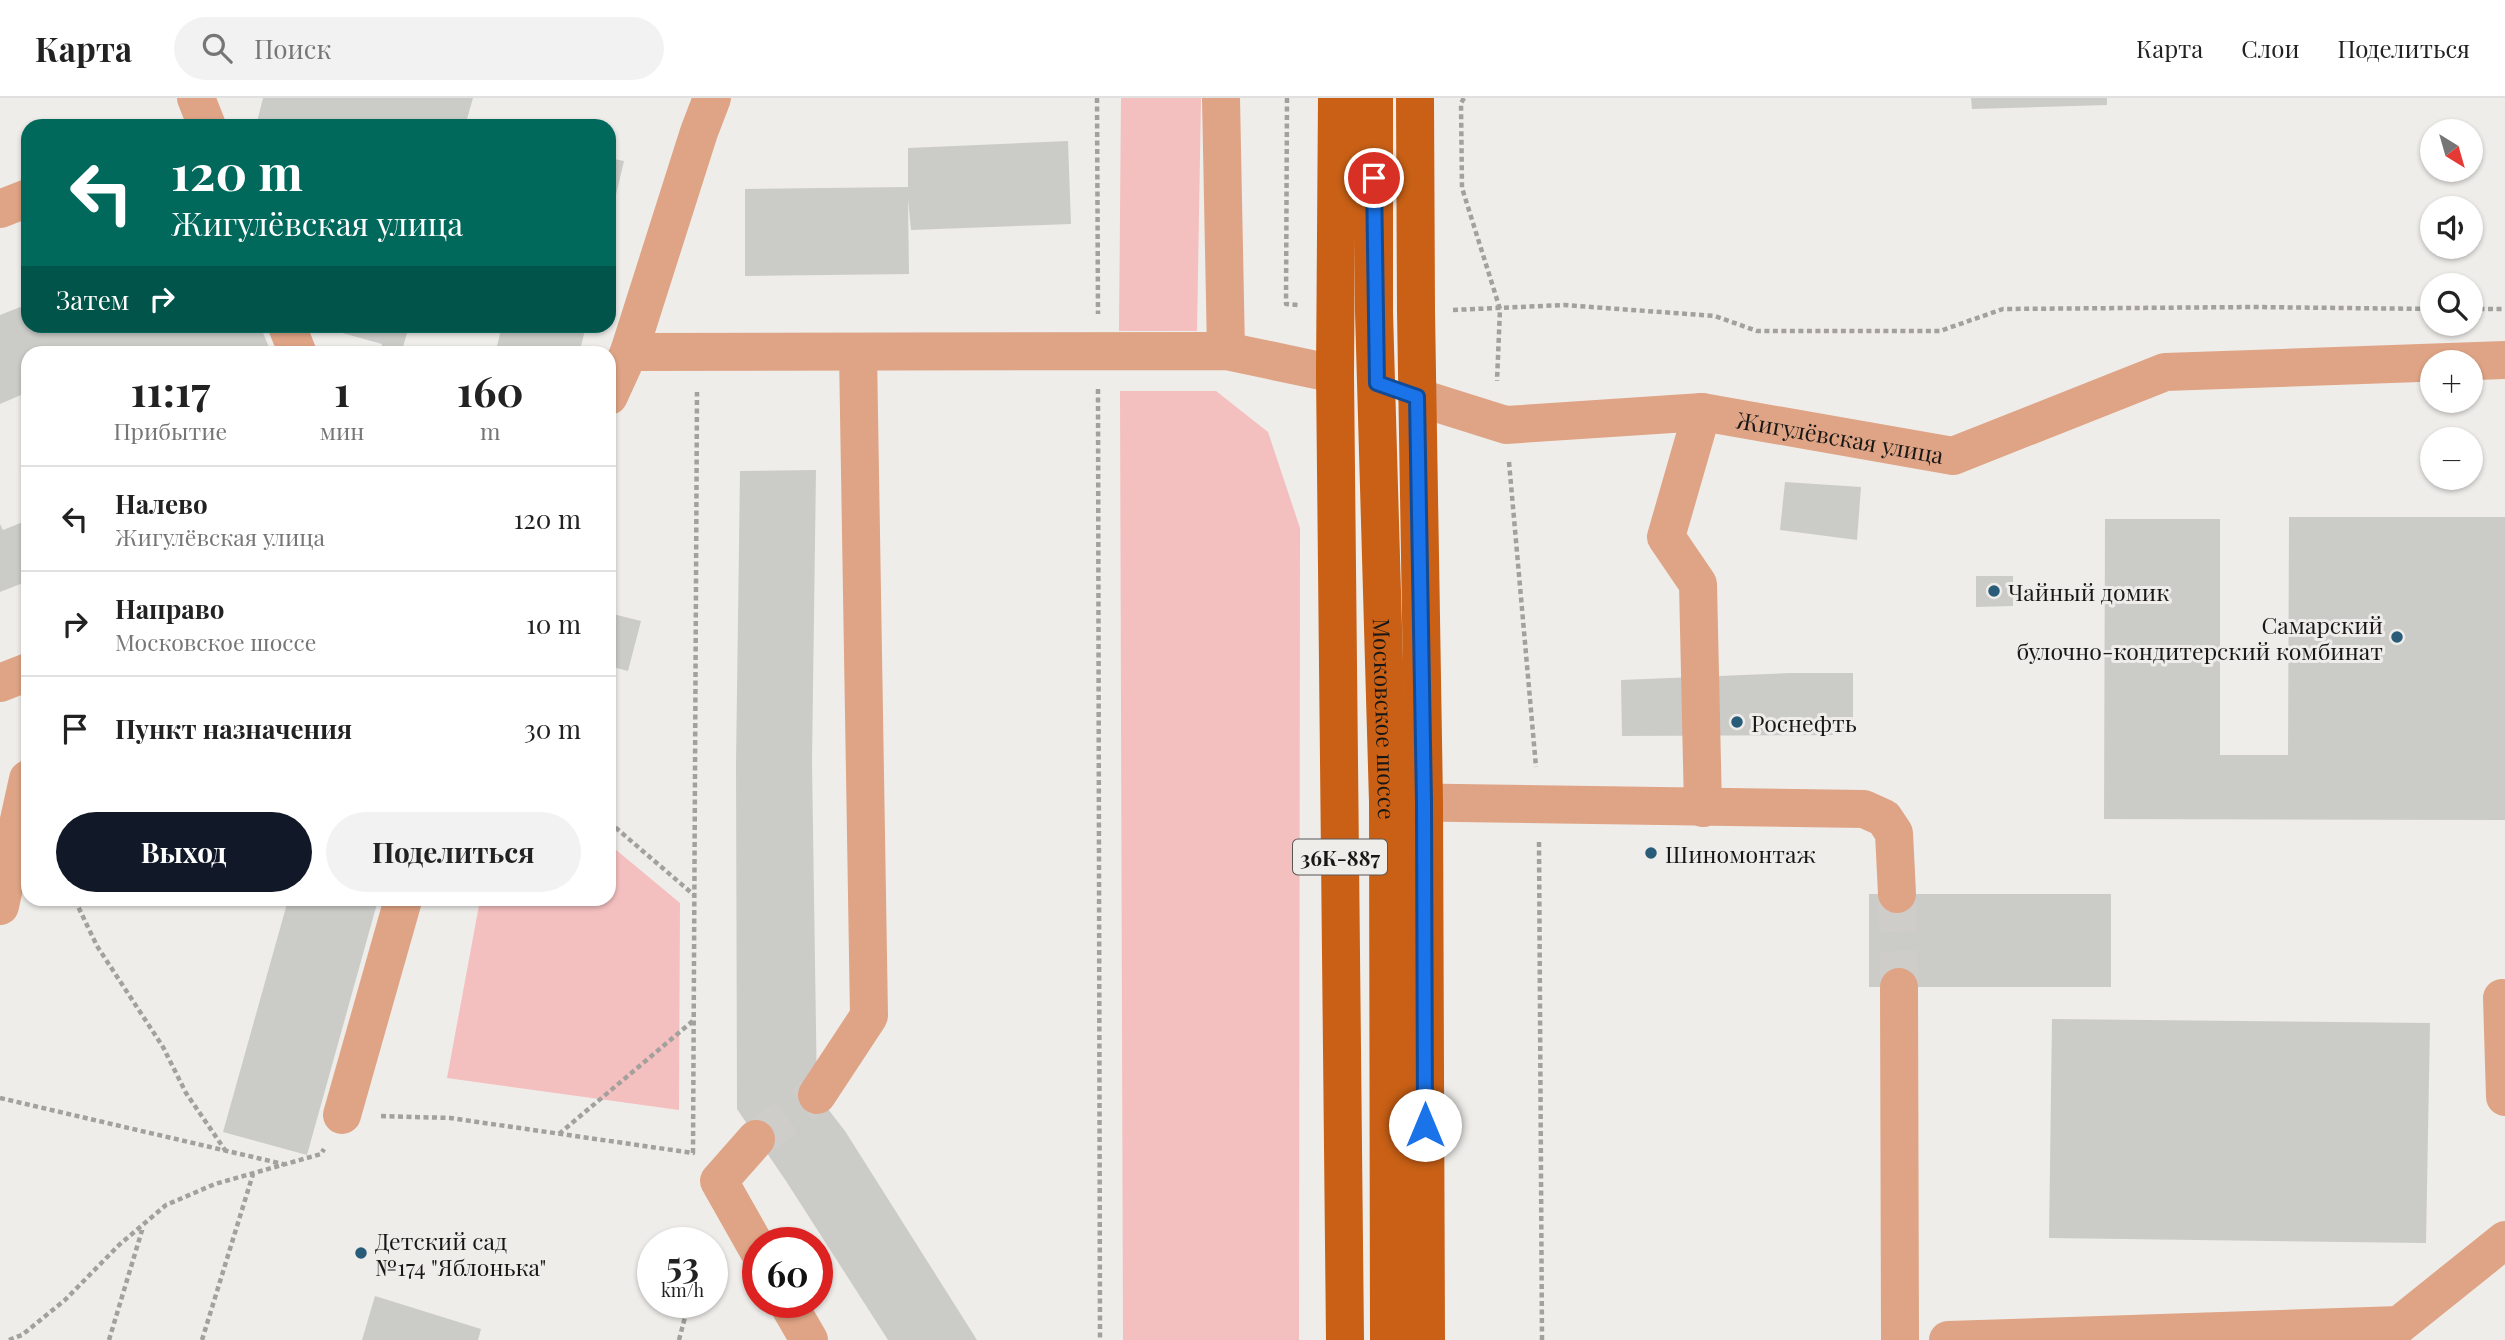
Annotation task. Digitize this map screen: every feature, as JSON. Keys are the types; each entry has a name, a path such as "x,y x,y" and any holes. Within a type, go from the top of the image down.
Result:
{"main road":[{"name":"Московское шоссе","path":"1337,98 1335,374 1345,1340"},
{"name":"Московское шоссе","path":"1374,98 1374,312 1406,802 1426,1340"},
{"name":"Московское шоссе","path":"1389,1340 1417,397 1415,98"},
{"name":"Жигулёвская улица","path":"1335,374 1377,383 1417,397"}],"street":[{"path":"196,98 204,119"},
{"path":"616,381 629,352 712,98"},
{"path":"1221,98 1226,351"},
{"path":"0,209 21,201"},
{"path":"629,352 1226,351 1335,374"},
{"path":"817,1095 869,1016 858,352"},
{"name":"Жигулёвская улица","path":"1417,397 1506,425 1702,412 1953,456 2165,372 2505,360"},
{"path":"1702,412 1666,537 1698,584 1703,808"},
{"path":"0,683 21,675"},
{"path":"1406,802 1864,809 1884,818 1894,833 1897,894"},
{"path":"0,906 21,811"},
{"path":"342,1115 400,906"},
{"path":"1899,987 1900,1340"},
{"path":"2502,998 2505,1097"},
{"path":"745,1227 719,1181 756,1139"},
{"path":"1948,1340 2399,1325 2505,1240"},
{"path":"796,1318 809,1340"}],"path":[{"path":"1097,98 1100,1340"},
{"path":"1286,304 1287,98"},
{"path":"1464,98 1461,103 1462,188 1500,309 1496,376 1506,425 1539,803 1542,1340"},
{"path":"1500,309 1564,305 1715,316 1757,331 1940,331 2003,309 2420,309"},
{"path":"2483,309 2505,309"},
{"path":"9,1340 22,1335 65,1300 119,1245 166,1205 215,1184 321,1154 342,1115 450,1118 693,1153 698,352"},
{"path":"616,828 695,895"},
{"path":"78,906 97,946 156,1037 186,1093 225,1150"},
{"path":"559,1134 694,1019"},
{"path":"0,1098 284,1164"},
{"path":"202,1340 253,1173"},
{"path":"109,1340 144,1224"},
{"path":"679,1340 685,1318"}],"shaded area":[{"path":"1121,98 1201,98 1197,331 1119,331"},
{"path":"1120,391 1216,391 1268,432 1300,528 1299,1340 1123,1340"},
{"path":"616,850 680,903 679,1110 447,1078 479,906 616,906"}],"building":[{"path":"263,98 473,98 467,119 258,119"},
{"path":"1971,98 2107,98 2107,105 1972,109"},
{"path":"1068,141 1071,224 911,230 908,199 909,274 745,276 745,189 908,187 908,148"},
{"path":"616,159 624,161 616,195"},
{"path":"21,307 21,333 263,333 269,346 21,346 21,395 0,404 0,315"},
{"path":"342,333 407,333 403,346 382,344"},
{"path":"500,333 584,333 581,346 497,346"},
{"path":"816,470 812,762 817,1095 845,1131 977,1340 888,1340 833,1254 833,1227 816,1227 737,1109 736,764 740,471"},
{"path":"1785,482 1861,487 1857,540 1780,530"},
{"name":"Самарский булочно-кондитерский комбинат","path":"2289,517 2505,517 2505,820 2104,819 2105,519 2220,519 2220,755 2288,755"},
{"path":"21,523 21,584 0,592 0,524 3,530"},
{"path":"1976,576 2013,576 2013,606 1976,607"},
{"path":"616,615 641,621 628,671 616,668"},
{"path":"1853,673 1853,735 1622,736 1621,680"},
{"path":"1869,894 2111,894 2111,987 1869,987"},
{"path":"286,906 376,906 307,1155 223,1132"},
{"path":"2052,1019 2430,1023 2426,1243 2049,1238"},
{"path":"375,1296 481,1329 478,1340 362,1340"}],"tunnel":[{"path":"1897,894 1899,987"},
{"path":"756,1139 817,1095"}],"place":[{"name":"Чайный домик","path":"1994,591"},
{"name":"Самарский булочно-кондитерский комбинат","path":"2397,637"},
{"name":"Роснефть","path":"1737,722"},
{"name":"Шиномонтаж","path":"1651,853"},
{"name":"Детский сад №174 \"Яблонька\"","path":"361,1253"}],"route":[{"path":"1374,178 1377,383 1417,397 1424,802 1425,1125"}]}
